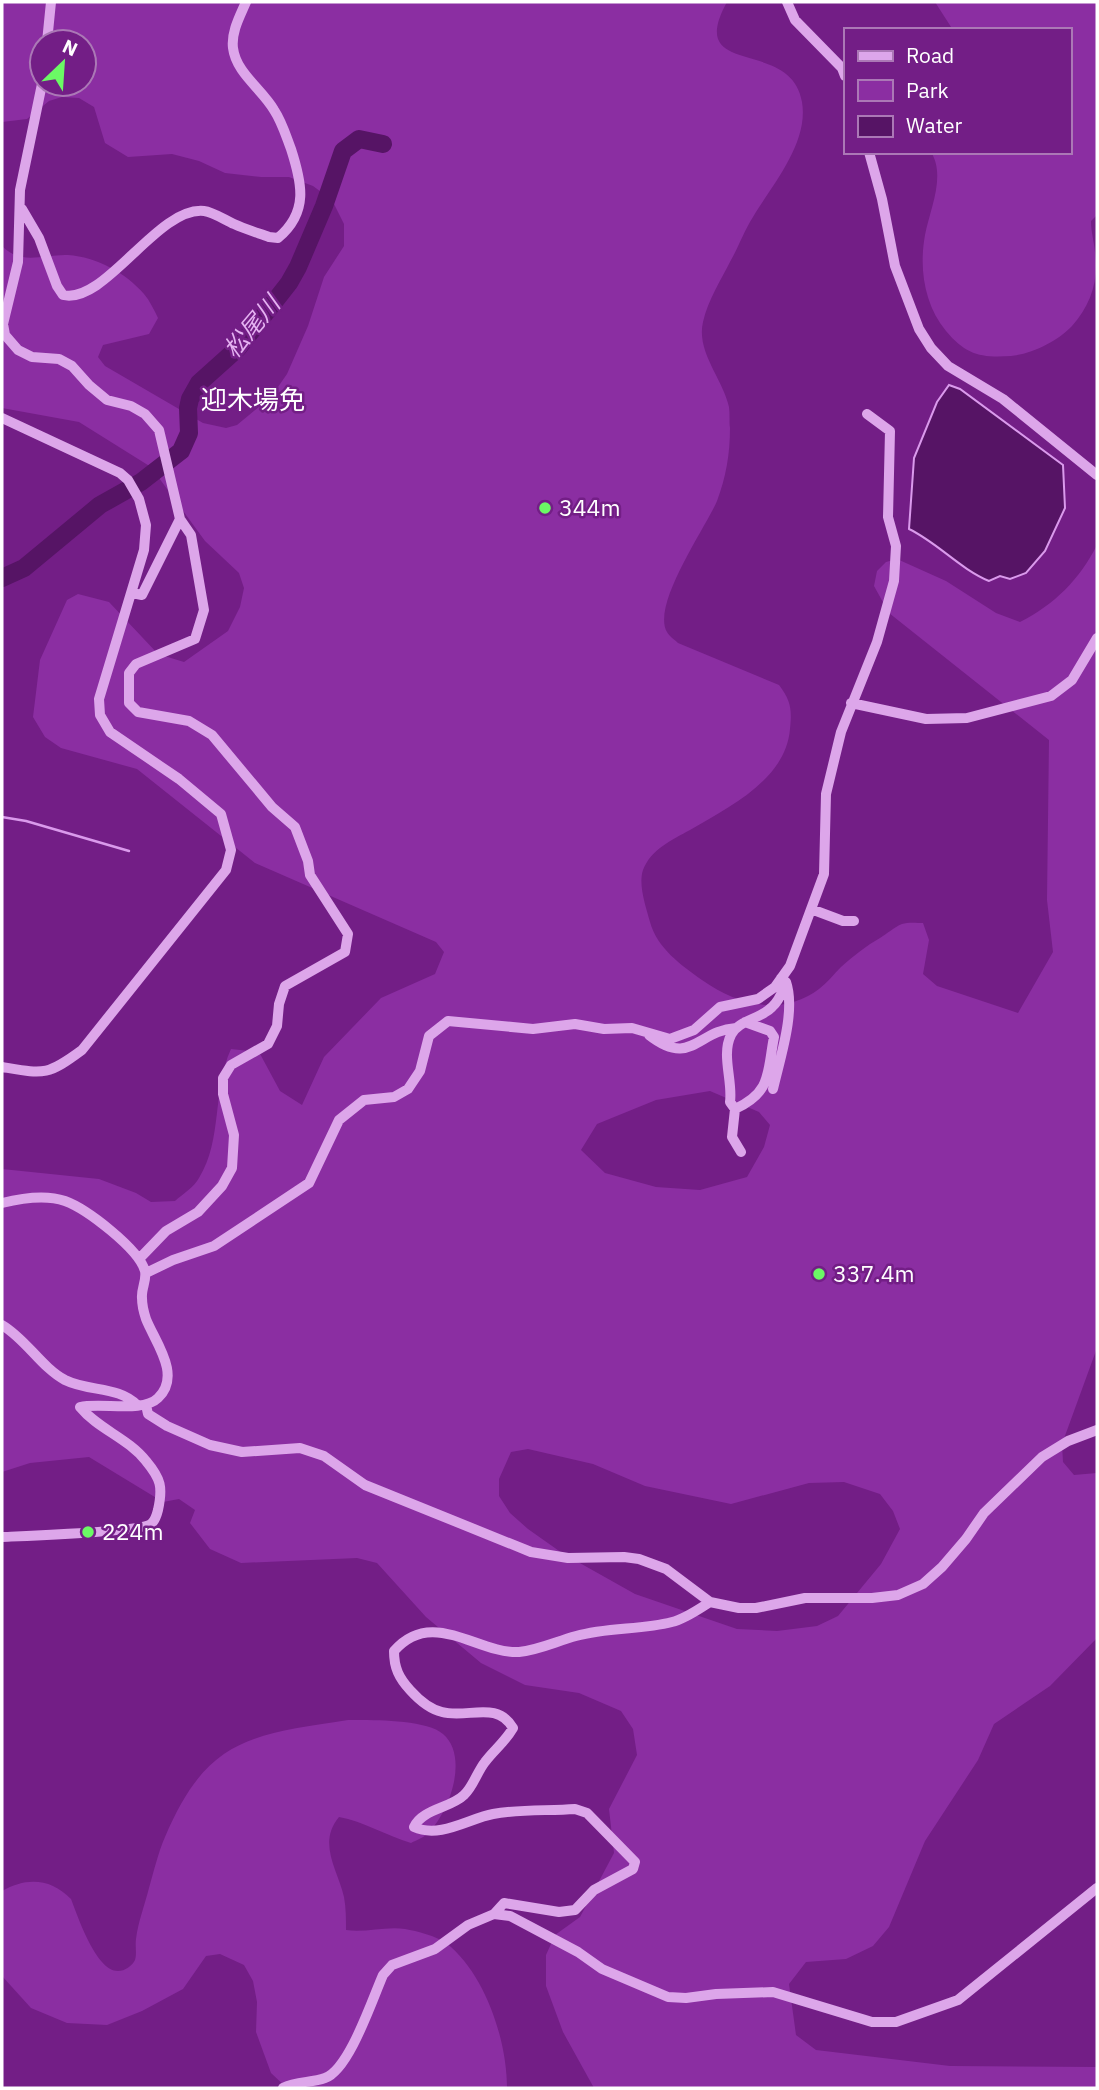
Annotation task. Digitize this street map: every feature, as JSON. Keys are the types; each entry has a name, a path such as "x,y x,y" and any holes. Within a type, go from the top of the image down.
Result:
{"street":[{"path":"48,28 51,2"},
{"path":"20,207 39,238 57,286 63,295 71,297 83,294 117,270 163,227 189,213 204,211 270,237 278,238 289,229 301,200 301,181 286,135 274,109 238,65 233,49 233,37 246,2"},
{"path":"787,2 794,20 822,46 844,73"},
{"path":"39,98 20,190 19,262 3,324 5,335 18,351 32,357 59,359 72,366 107,400 131,406 145,414 159,430 180,519 191,535 204,610 195,639 136,664 130,673 129,703 138,712 189,721 212,735 272,807 295,827 308,861 310,876 348,934 345,952 285,986 279,1003 277,1026 268,1044 231,1065 223,1078 223,1094 234,1135 232,1168 222,1186 198,1212 166,1231 139,1259"},
{"path":"870,154 882,199 895,266 919,329 930,348 948,366 1003,399 1097,475"},
{"path":"146,1273 173,1260 214,1246 309,1182 338,1120 365,1100 394,1097 408,1089 420,1071 429,1036 448,1021 533,1029 575,1024 604,1029 632,1028 670,1039 694,1030 720,1007 758,999 775,987 790,966 824,874 826,794 841,732 877,642 894,581 896,546 888,517 890,430 867,414"},
{"path":"2,418 120,473 128,480 139,499 146,525 144,550 99,699 100,715 110,732 179,779 221,814 231,850 226,870 82,1050 57,1069 35,1073 2,1067"},
{"path":"132,593 142,595 180,519"},
{"path":"851,704 926,719 967,718 1051,696 1072,680 1097,638"},
{"path":"811,909 843,921 854,921"},
{"path":"644,1031 662,1046 681,1050 724,1029 741,1025 771,1009 784,988 781,978"},
{"path":"773,1088 786,1032 790,996 787,982 781,978"},
{"path":"735,1109 750,1102 763,1089 775,1037 770,1031 741,1025"},
{"path":"741,1025 730,1037 728,1055 732,1090 730,1102 735,1109 732,1137 741,1153"},
{"path":"2,1203 30,1196 65,1201 94,1218 139,1259 146,1273 142,1298 146,1318 162,1350 167,1367 166,1388 158,1399 142,1405 80,1407 89,1418 113,1432 145,1459 157,1477 162,1490 152,1524 88,1532 2,1537"},
{"path":"2,1325 64,1379 128,1395 142,1405 148,1414 167,1426 210,1445 242,1452 300,1448 324,1455 365,1485 531,1552 568,1558 639,1559 666,1569 710,1602 724,1606 756,1608 805,1598 815,1600 885,1597 898,1595 923,1584 942,1567 985,1513 1042,1457 1068,1441 1097,1430"},
{"path":"283,2088 293,2083 326,2078 345,2062 383,1975 392,1965 435,1950 468,1926 494,1914 504,1903 559,1912 575,1910 594,1890 633,1869 635,1862 587,1813 575,1809 491,1814 464,1825 438,1829 414,1827 416,1821 464,1795 485,1762 506,1740 513,1728 507,1719 491,1712 449,1714 425,1704 398,1676 394,1651 402,1641 415,1634 449,1634 470,1638 496,1649 521,1652 576,1636 674,1622 710,1602"},
{"path":"494,1914 510,1916 578,1952 602,1969 668,1997 773,1992 872,2022 897,2022 958,2000 1097,1888"}],"green space":[{"path":"2,2 727,2 717,26 719,41 729,51 780,70 794,82 802,102 803,117 795,148 747,228 711,298 703,322 703,344 729,407 728,456 717,501 673,586 664,620 667,632 678,643 779,685 790,706 790,729 786,747 778,763 754,790 663,846 651,856 642,876 645,903 658,940 686,968 730,996 775,1005 805,998 822,987 855,955 896,927 907,923 923,923 929,940 923,974 937,986 1018,1013 1053,952 1047,900 1049,740 889,613 874,586 877,571 886,562 897,559 946,581 996,613 1020,622 1044,608 1065,590 1083,569 1097,545 1097,1348 1062,1444 1063,1462 1074,1475 1097,1473 1097,1638 1050,1686 994,1724 978,1760 925,1841 889,1927 873,1946 846,1959 806,1962 789,1984 796,2035 816,2050 950,2066 1097,2067 1097,2088 594,2088 563,2032 546,1986 546,1955 555,1935 580,1917 614,1853 609,1809 637,1755 633,1729 621,1711 579,1693 525,1685 481,1663 426,1617 377,1563 357,1558 241,1563 210,1549 190,1523 195,1510 179,1499 163,1502 89,1457 30,1463 2,1472 2,1169 99,1179 136,1193 151,1202 175,1201 197,1181 206,1163 215,1131 221,1081 231,1049 259,1052 280,1091 302,1105 324,1057 381,998 435,974 444,952 436,942 255,863 137,769 61,748 45,737 33,717 40,660 67,600 78,594 109,602 158,654 184,662 228,631 240,607 244,588 239,573 205,541 151,467 79,422 2,408 2,246 17,256 79,256 110,267 129,279 146,297 158,318 149,334 103,345 98,357 105,366 203,423 226,428 237,425 271,397 287,374 308,326 324,277 344,246 344,224 332,200 313,186 289,177 225,173 199,161 172,154 128,157 105,143 94,107 79,98 98,98 98,28 28,28 28,98 59,98 49,101 27,119 2,122","holes":["710,1091 759,1112 770,1125 764,1147 747,1177 700,1190 656,1187 605,1173 581,1150 597,1124 656,1100","528,1449 593,1464 645,1486 731,1504 809,1483 844,1482 880,1494 893,1511 900,1529 881,1564 838,1616 817,1626 777,1631 737,1629 635,1594 562,1553 528,1529 510,1513 499,1496 499,1479 511,1452"]},
{"path":"935,2 1097,2 1097,215 1091,221 1096,262 1092,292 1079,318 1066,332 1036,350 1019,355 991,356 967,350 946,331 933,309 923,273 923,247 937,182 932,154 1071,154 1071,28 952,28"},
{"path":"348,1720 397,1721 435,1729 451,1744 456,1769 450,1798 437,1823 425,1835 411,1843 339,1817 333,1827 329,1847 344,1897 346,1930 398,1928 415,1931 442,1940 460,1956 482,1989 491,2009 503,2049 507,2088 287,2088 271,2073 256,2032 257,2002 253,1981 244,1965 220,1954 206,1956 183,1989 142,2011 107,2025 67,2023 31,2008 2,1976 2,1891 20,1883 38,1882 63,1892 71,1899 83,1930 102,1962 110,1969 126,1969 135,1960 138,1926 163,1843 181,1804 198,1779 216,1760 236,1747 258,1738"}],"water":[{"path":"949,385 960,389 1063,465 1065,508 1045,551 1026,573 1010,579 1000,576 989,581 978,576 909,529 914,458 937,402"}],"waterway":[{"name":"松尾川","path":"2,578 24,568 100,505 141,482 181,451 189,433 190,399 199,383 238,348 289,283 324,206 343,151 359,139 383,144"},
{"path":"2,817 26,821 129,851"}],"place":[{"name":"344m","path":"545,508"},
{"name":"337.4m","path":"819,1274"},
{"name":"224m","path":"88,1532"}],"district":[{"name":"迎木場免","path":"253,400"}]}
